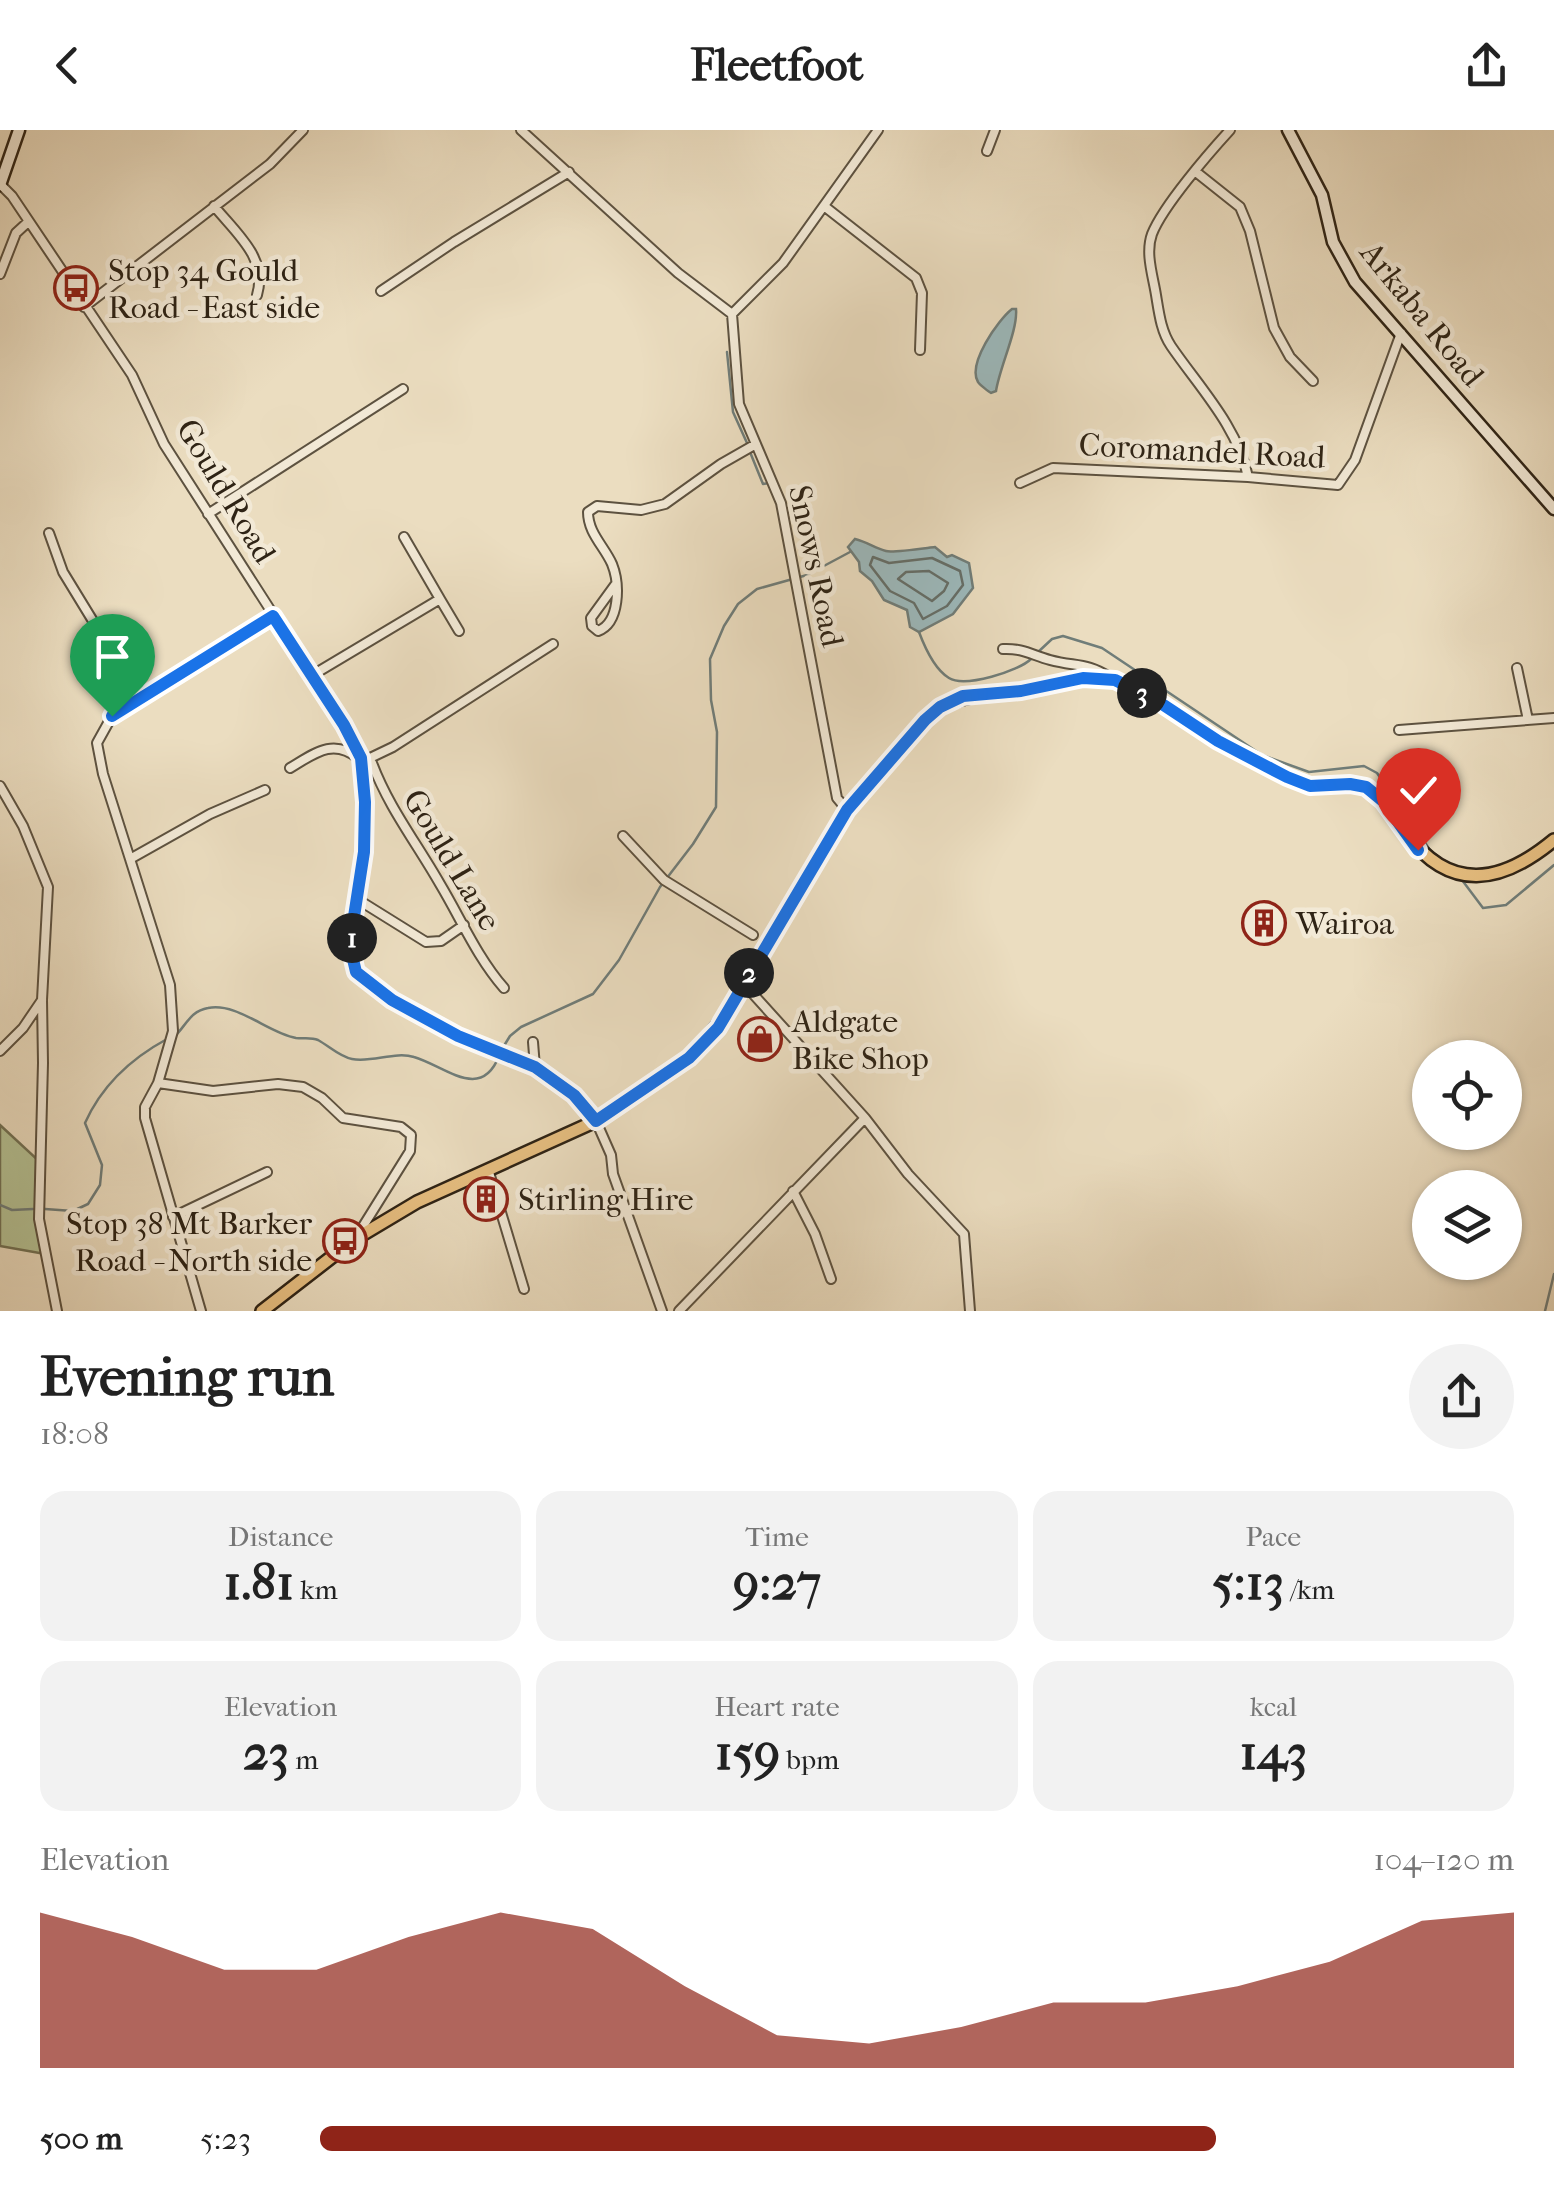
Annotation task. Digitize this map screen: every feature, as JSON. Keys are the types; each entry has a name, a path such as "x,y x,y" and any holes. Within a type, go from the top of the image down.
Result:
{"main road":[{"path":"262,1311 355,1239 417,1202 596,1121 689,1058 718,1028 847,810 925,720 963,696 1021,691 1083,678 1115,680 1287,777 1310,786 1366,787 1383,801 1418,850 1448,872 1495,874 1532,858 1554,840"}],"street":[{"path":"0,185 18,130"},
{"path":"84,307 270,164 302,130"},
{"path":"521,130 678,273 732,314 783,263 878,130"},
{"path":"987,151 995,130"},
{"path":"1230,130 1163,215 1151,236 1149,257 1161,324 1170,344 1194,374 1243,453 1248,477"},
{"name":"Arkaba Road","path":"1288,130 1322,195 1333,242 1356,282 1554,508"},
{"path":"382,290 569,172"},
{"path":"1196,172 1240,207 1250,231 1274,328 1290,357 1313,381"},
{"name":"Gould Road","path":"0,185 132,375 164,444 363,759 364,852 352,955 356,972 392,1000 458,1036 535,1067 574,1095 596,1121"},
{"path":"214,206 254,256 262,280 256,295"},
{"path":"824,206 916,278 922,293 920,350"},
{"path":"0,274 16,233 28,222"},
{"name":"Snows Road","path":"732,314 738,404 775,483 797,577 837,798 847,810"},
{"name":"Coromandel Road","path":"1020,483 1053,468 1248,477 1331,486 1344,481 1401,333"},
{"path":"208,514 403,389"},
{"path":"615,586 591,618 598,631 605,629 612,618 615,586 612,563 588,524 588,512 597,506 641,510 665,504 756,444"},
{"path":"50,532 63,572 140,698"},
{"path":"404,537 460,631"},
{"path":"312,676 440,600"},
{"path":"201,1311 145,1118 173,1031 170,984 103,774 97,743 112,716 273,616"},
{"path":"290,768 326,748 340,746 363,759 393,747 553,644"},
{"path":"1003,649 1021,648 1092,666 1115,680"},
{"path":"1516,668 1528,720"},
{"path":"1399,730 1554,718"},
{"name":"Gould Lane","path":"363,759 464,925 483,964 504,988"},
{"path":"0,786 23,826 48,887 38,1220 57,1311"},
{"path":"130,859 210,814 264,790"},
{"path":"622,836 667,881 753,934"},
{"path":"358,899 426,942 440,941 464,925"},
{"path":"744,984 964,1234 970,1311"},
{"path":"0,1051 23,1028 42,1000"},
{"path":"534,1042 535,1067"},
{"path":"158,1083 213,1092 278,1084 303,1087 343,1118 401,1127 411,1135 410,1151 355,1239"},
{"path":"679,1311 865,1118"},
{"path":"596,1121 662,1311"},
{"path":"488,1169 524,1289"},
{"path":"173,1217 267,1172"},
{"path":"793,1191 815,1234 831,1279"}],"green space":[{"path":"0,1125 40,1162 45,1254 0,1246"}],"water":[{"path":"1016,309 1014,327 996,391 991,393 978,382 977,365 992,332"},
{"path":"855,539 889,551 935,547 947,557 952,555 969,563 973,588 953,614 919,632 910,627 907,610 884,600 860,571 859,562 848,547"}],"waterway":[{"path":"727,352 733,412 747,443"},
{"path":"750,452 763,484 769,483"},
{"path":"502,1049 521,1027 593,994 619,960 660,887 716,807 717,732 710,659 738,604 757,589 807,575 850,552"},
{"path":"919,632 934,664 957,681 992,677 1031,659"},
{"path":"1037,653 1052,639 1063,636 1102,648 1262,755 1309,772 1364,766 1377,773 1430,850 1444,861"},
{"path":"1462,880 1483,908 1506,905 1554,865"},
{"path":"174,1037 197,1012 219,1007 285,1035 318,1040 352,1059 407,1056 472,1079 491,1070 499,1056"},
{"path":"45,1209 73,1211 88,1204 100,1185 102,1165 85,1123 118,1074 167,1039"},
{"path":"0,1205 12,1210 33,1209"},
{"path":"1545,1311 1554,1274"}],"place":[{"name":"Stop 34 Gould Road - East side","path":"76,288"},
{"name":"Wairoa","path":"1264,923"},
{"name":"Aldgate Bike Shop","path":"760,1039"},
{"name":"Stirling Hire","path":"486,1199"},
{"name":"Stop 38 Mt Barker Road - North side","path":"345,1241"}],"route":[{"path":"112,716 273,616 361,758 364,852 353,923 356,972 392,1000 458,1036 535,1067 574,1095 596,1121 663,1078 718,1028 847,810 925,720 963,696 1021,691 1083,678 1115,680 1287,777 1310,786 1366,787 1383,801 1418,850"}]}
